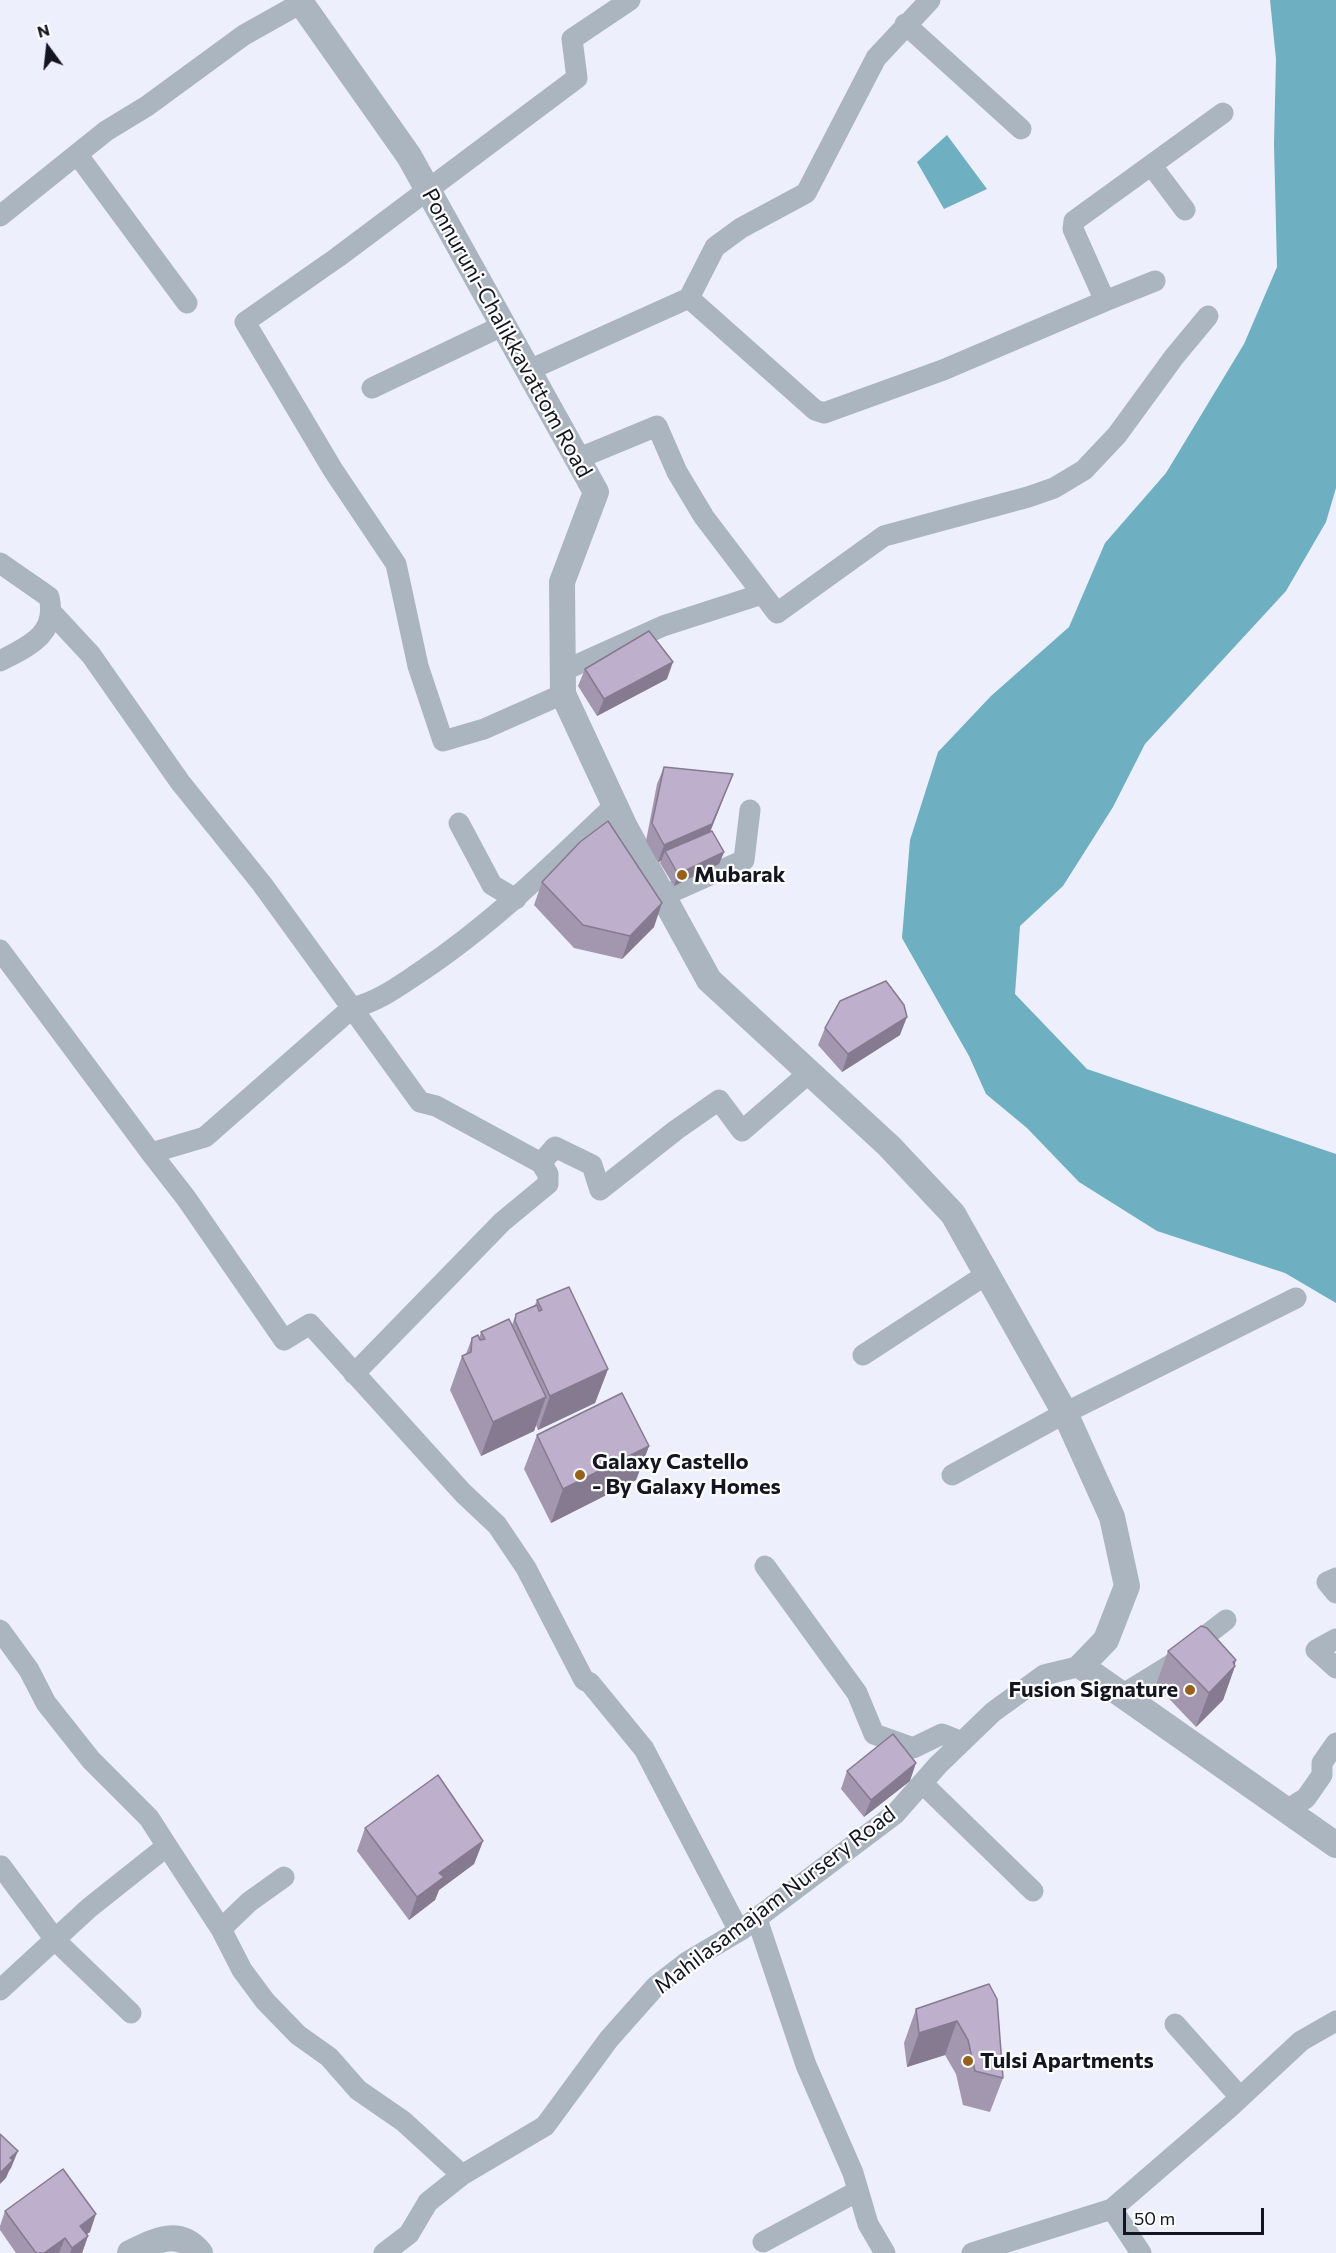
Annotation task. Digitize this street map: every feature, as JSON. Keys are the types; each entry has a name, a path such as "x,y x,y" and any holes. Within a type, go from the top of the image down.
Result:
{"street":[{"path":"630,0 572,39 576,78 245,322 333,470 396,564 418,666 443,741 484,729 663,626 762,594"},
{"path":"527,371 689,298 715,247 741,228 806,193 876,58 905,24 930,0"},
{"path":"0,216 77,154 244,35 300,2"},
{"name":"Ponnuruni-Chalikkavattom Road","path":"300,2 409,156 596,492 562,582 563,683 615,806 663,896 709,980 889,1146 953,1214 1065,1413 1112,1517 1127,1586 1106,1640 1081,1666"},
{"path":"905,24 1022,129"},
{"path":"1105,301 1072,224 1223,113"},
{"path":"77,154 187,303"},
{"path":"1152,166 1185,210"},
{"path":"689,298 820,413 943,370 1155,281"},
{"path":"577,459 657,426 691,497 716,536 777,613 884,536 1020,500 1054,488 1084,470 1117,435 1174,357 1208,316"},
{"path":"372,388 502,326"},
{"path":"0,563 49,597 53,614 47,630 18,652 0,661"},
{"path":"53,614 74,633 105,673 180,783 262,884 420,1102 436,1106 541,1163 548,1174 548,1184 502,1222 354,1374"},
{"path":"151,1153 205,1137 352,1008 374,1002 429,966 516,899 615,806"},
{"path":"663,896 744,860 750,810"},
{"path":"459,823 492,885 516,899"},
{"path":"0,950 186,1198 284,1340 310,1324 463,1493 497,1525 526,1568 584,1680 590,1683 644,1749 748,1925 858,2191 868,2224 885,2253"},
{"path":"541,1163 555,1147 592,1165 600,1190 676,1130 719,1100 742,1131 810,1072"},
{"path":"863,1354 987,1274"},
{"path":"952,1475 1065,1413 1296,1298"},
{"path":"765,1566 857,1693 874,1734 913,1748 942,1734 962,1742"},
{"path":"1336,1578 1327,1581 1336,1593"},
{"path":"1122,1695 1190,1653 1204,1637 1226,1620"},
{"path":"0,1630 29,1670 46,1703 92,1760 149,1818 221,1929 242,1970 266,2001 297,2035 328,2057 358,2090 403,2121 462,2175"},
{"path":"1336,1639 1316,1650 1336,1668"},
{"path":"1081,1666 1336,1845"},
{"name":"Mahilasamajam Nursery Road","path":"384,2253 409,2234 428,2202 462,2175 545,2126 609,2039 656,1986 687,1962 748,1925 895,1814 922,1783 993,1712 1044,1675 1081,1666"},
{"path":"1287,1810 1306,1798 1322,1774 1322,1763 1336,1743"},
{"path":"922,1783 1033,1891"},
{"path":"0,1990 56,1941 89,1908 167,1846"},
{"path":"1,1866 56,1941 131,2013"},
{"path":"221,1929 249,1902 284,1877"},
{"path":"972,2253 1112,2209 1301,2041 1336,2021"},
{"path":"1175,2024 1240,2097"},
{"path":"763,2242 858,2191"},
{"path":"1112,2209 1140,2253"},
{"path":"130,2253 163,2237 192,2243 200,2253"}],"water":[{"path":"1270,0 1336,0 1336,488 1326,522 1286,591 1145,744 1113,807 1063,886 1020,926 1015,994 1087,1069 1336,1154 1336,1303 1285,1273 1157,1231 1079,1182 1027,1128 986,1094 969,1056 902,938 910,840 938,752 991,696 1069,627 1105,543 1166,473 1244,344 1277,267 1274,144 1276,59"},
{"path":"947,135 987,189 944,209 917,162"}],"building":[{"path":"649,631 673,662 604,699 585,669"},
{"path":"664,767 733,774 712,824 664,845 652,823"},
{"path":"608,821 662,903 630,936 583,925 542,882 580,842"},
{"path":"712,831 724,852 678,874 665,851"},
{"path":"886,981 904,1005 907,1017 848,1054 825,1028 840,1001"},
{"path":"569,1287 608,1369 550,1396 515,1321 516,1314 537,1305 539,1311 542,1310 537,1300"},
{"path":"509,1319 546,1397 493,1422 462,1356 471,1352 472,1338 478,1335 480,1340 485,1339 481,1332"},
{"path":"622,1393 649,1446 563,1489 537,1435"},
{"path":"1201,1626 1207,1628 1236,1660 1233,1662 1235,1666 1209,1693 1168,1651"},
{"path":"893,1734 916,1763 871,1800 847,1771"},
{"path":"438,1775 483,1841 439,1873 444,1877 417,1897 365,1828"},
{"path":"989,1984 997,1999 1003,2078 975,2071 968,2040 957,2021 919,2033 916,2009"},
{"path":"0,2134 18,2151 10,2158 13,2160 0,2173"},
{"path":"63,2169 96,2214 80,2226 88,2236 72,2248 65,2238 44,2253 36,2253 5,2211"}],"place":[{"name":"Mubarak","path":"682,875"},
{"name":"Galaxy Castello - By Galaxy Homes","path":"580,1475"},
{"name":"Fusion Signature","path":"1190,1690"},
{"name":"Tulsi Apartments","path":"968,2061"}]}
